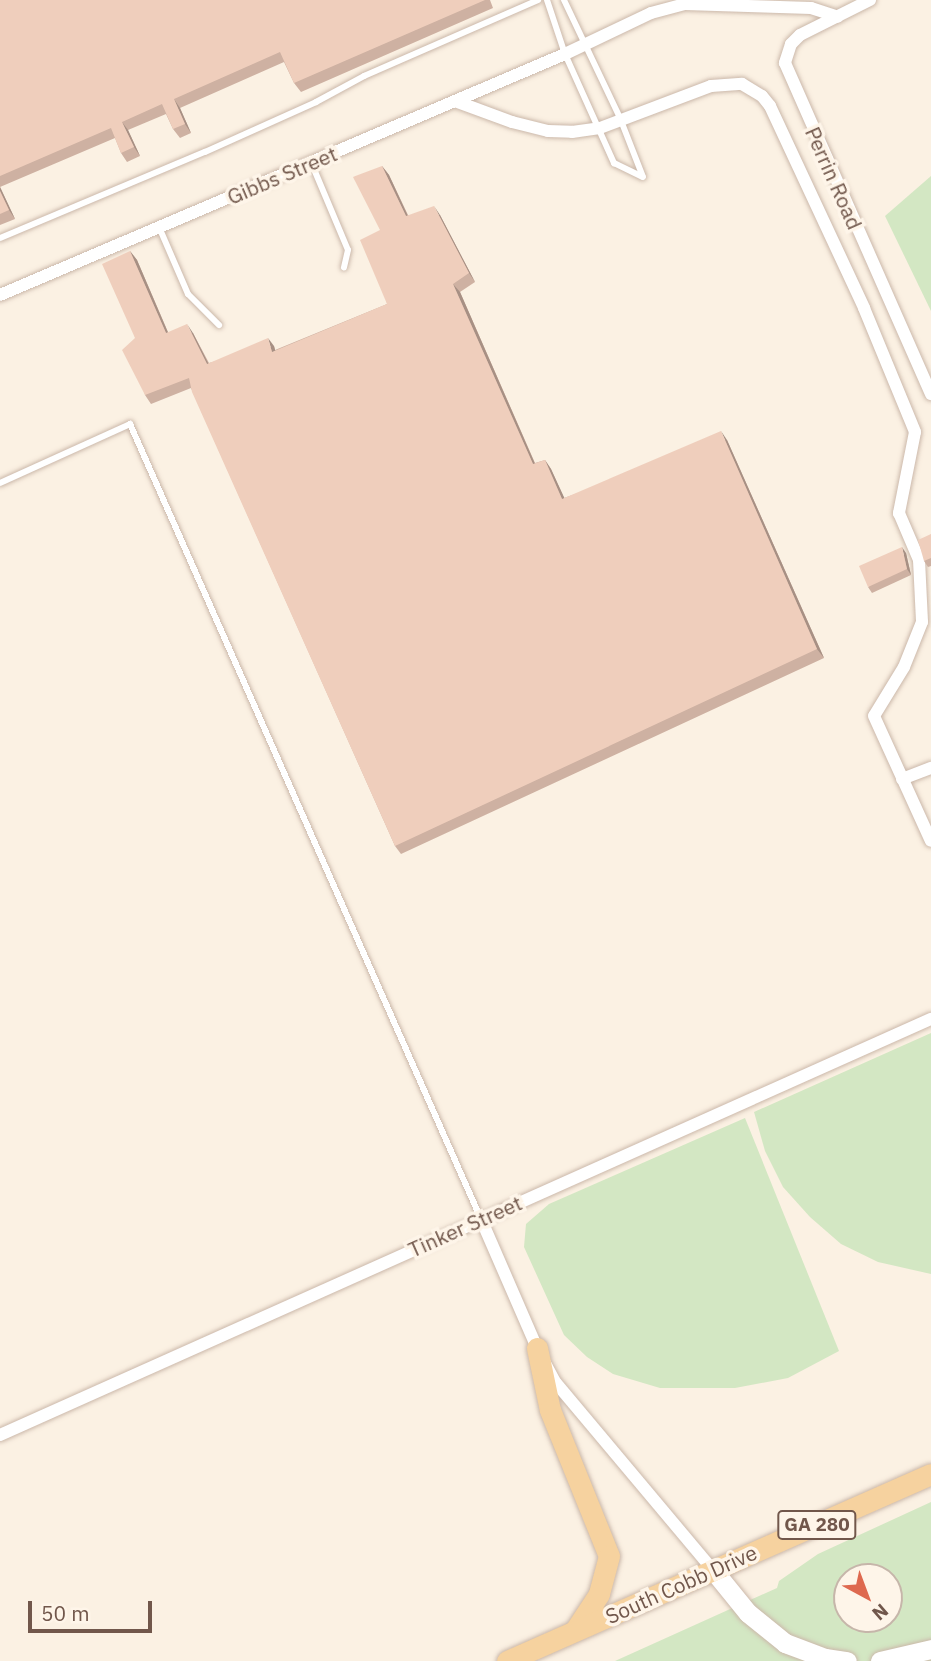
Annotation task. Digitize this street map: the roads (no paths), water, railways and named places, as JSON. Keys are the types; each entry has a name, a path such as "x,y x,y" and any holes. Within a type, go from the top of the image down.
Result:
{"main road":[{"path":"537,1348 550,1410 609,1556 599,1594 575,1631"},
{"name":"South Cobb Drive","path":"507,1661 931,1474"},
{"path":"713,1570 748,1613 785,1643 824,1658 847,1661"},
{"path":"880,1661 931,1649"}],"street":[{"name":"Perrin Road","path":"870,0 800,35 791,44 785,63 931,394"},
{"name":"Gibbs Street","path":"0,295 565,54 651,13 685,4 811,8 838,17"},
{"path":"455,101 548,131 600,128 620,118 711,86 742,84 762,96 775,115 864,308 915,432 899,513 919,560 922,622 904,667 874,716 931,841"},
{"path":"902,779 931,768"},
{"name":"Tinker Street","path":"0,1435 931,1019"},
{"path":"481,1219 537,1348 569,1400 713,1570"}],"lane":[{"path":"0,238 205,152 316,102 364,76 538,0"},
{"path":"547,0 565,54 614,163 643,177 620,118 564,0"},
{"path":"311,162 348,250 344,268"},
{"path":"159,227 188,294 219,325"},
{"path":"0,483 130,424 481,1219"}]}
